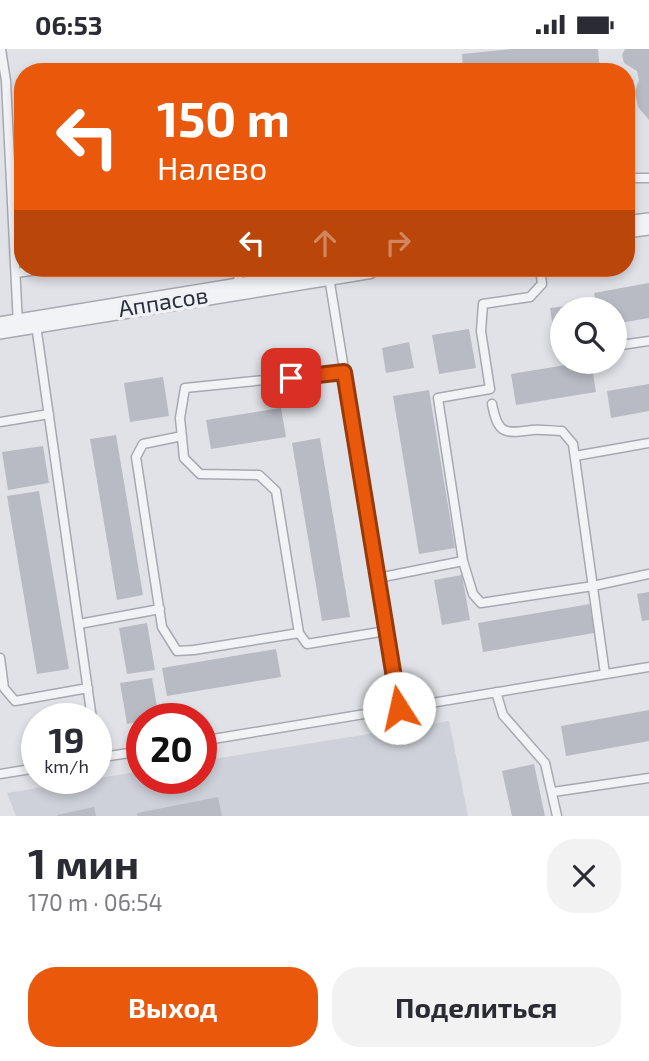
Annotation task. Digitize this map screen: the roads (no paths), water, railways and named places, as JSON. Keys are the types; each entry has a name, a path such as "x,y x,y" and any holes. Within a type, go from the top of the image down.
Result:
{"street":[{"name":"Аппасов","path":"18,325 238,278 260,277"}],"lane":[{"path":"1,49 6,81 14,235"},
{"path":"16,277 18,325 49,414 90,703"},
{"path":"328,277 399,708"},
{"path":"541,277 542,284 530,297 483,304 481,331 490,389 438,398 463,561 473,594 481,603 593,586 649,574"},
{"path":"627,344 649,341"},
{"path":"344,372 185,388 180,418 184,458 200,474 259,475 276,491 299,633 307,644 386,631"},
{"path":"492,404 496,421 503,429 515,434 534,430 562,431 573,443 605,674"},
{"path":"0,422 49,414"},
{"path":"182,436 143,444 136,457 162,627 177,650 194,650 299,633"},
{"path":"575,456 649,443"},
{"path":"378,577 463,561"},
{"path":"79,624 160,609"},
{"path":"0,658 4,688 15,701 88,688"},
{"path":"217,738 649,667"},
{"path":"496,692 503,715 545,763 557,816"},
{"path":"0,774 21,771"},
{"path":"553,792 649,778"}]}
